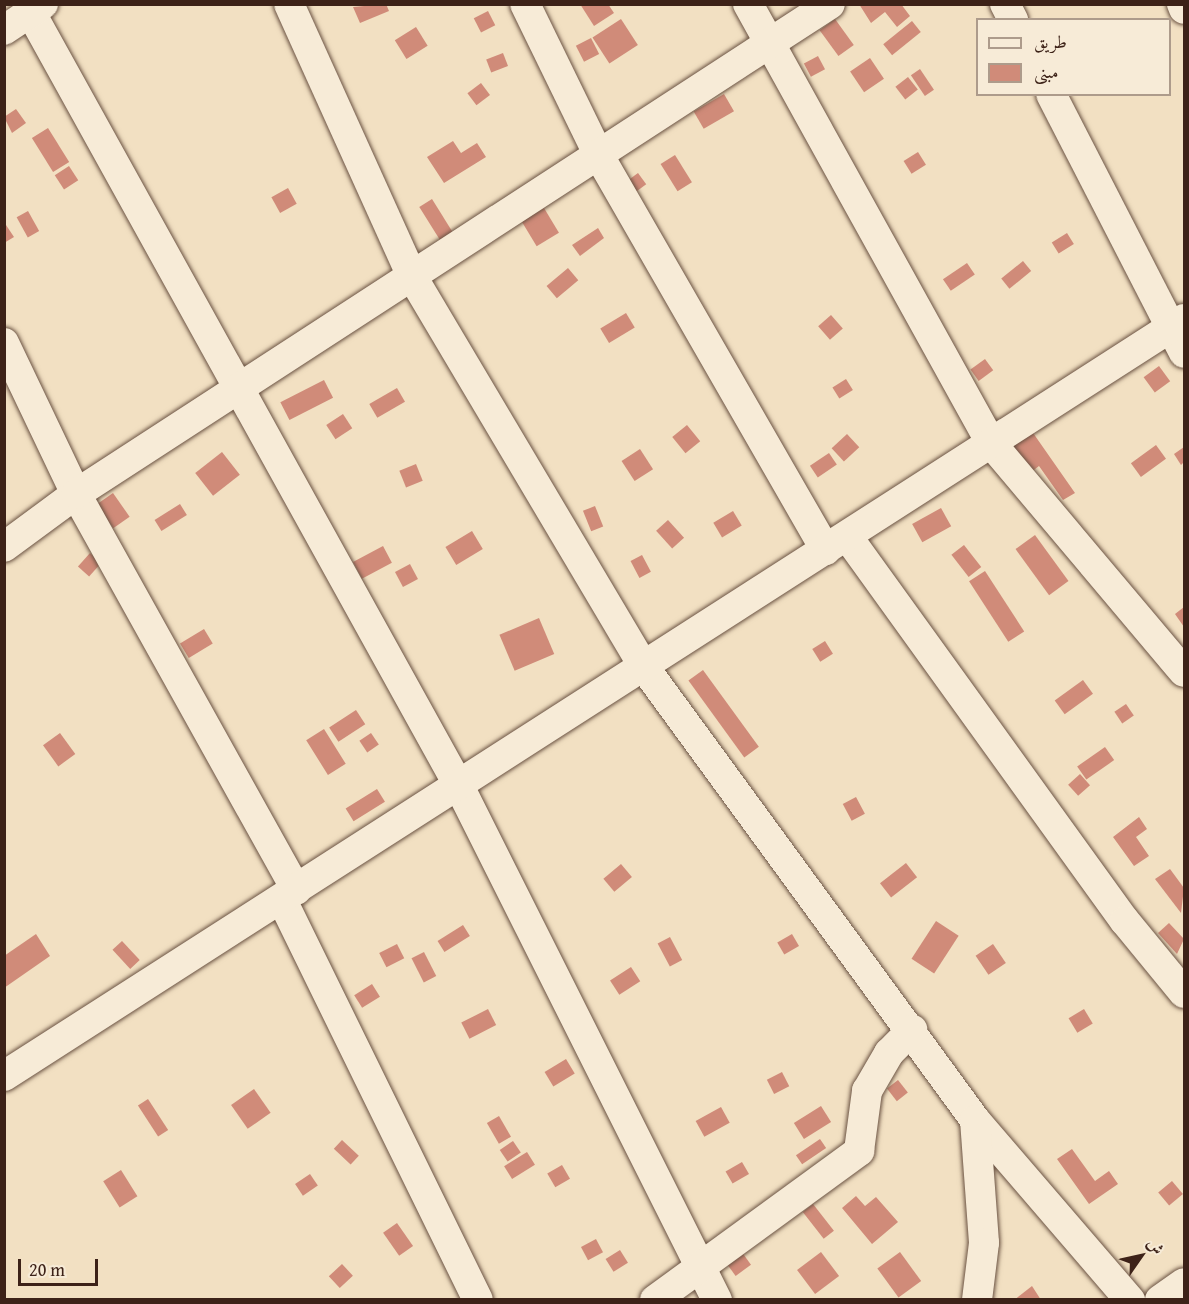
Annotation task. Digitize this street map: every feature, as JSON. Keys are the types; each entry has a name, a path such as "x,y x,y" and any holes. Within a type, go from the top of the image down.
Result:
{"street":[{"path":"289,4 413,278 644,667 912,1030 975,1120 1130,1299"},
{"path":"525,4 598,154 836,543 1125,921 1185,993"},
{"path":"748,4 768,44 992,443 1185,672"},
{"path":"4,547 76,494 238,388 413,278 598,154 830,4"},
{"path":"1005,4 1012,18"},
{"path":"1182,4 1185,9"},
{"path":"4,30 37,8 238,388 459,786 699,1271 717,1299"},
{"path":"4,1076 992,443 1179,333 1052,96"},
{"path":"4,343 76,494 289,895 478,1299"},
{"path":"655,1299 699,1271 859,1151 867,1091 889,1053 912,1030"},
{"path":"975,1120 984,1244 977,1299"},
{"path":"1160,1299 1185,1282"}],"building":[{"path":"386,4 389,11 360,23 353,7"},
{"path":"580,4 608,4 614,13 594,26"},
{"path":"859,4 901,4 910,16 897,27 885,12 871,23"},
{"path":"488,11 495,25 481,33 474,18"},
{"path":"621,19 638,45 609,64 592,38"},
{"path":"835,19 854,45 838,56 820,30"},
{"path":"912,21 921,32 892,55 883,44"},
{"path":"416,27 428,46 406,59 395,40"},
{"path":"591,38 599,54 584,62 576,46"},
{"path":"503,53 508,66 491,73 486,59"},
{"path":"818,56 825,69 811,77 804,64"},
{"path":"870,58 884,79 864,92 850,71"},
{"path":"920,69 934,90 925,96 911,75"},
{"path":"908,77 918,90 905,99 895,87"},
{"path":"481,83 490,95 476,105 467,93"},
{"path":"724,94 734,111 704,129 694,112"},
{"path":"16,109 26,123 12,133 4,117"},
{"path":"48,128 69,162 53,172 32,138"},
{"path":"453,141 461,153 477,143 486,157 444,183 427,157"},
{"path":"918,152 926,165 912,174 904,161"},
{"path":"675,155 692,182 678,191 661,164"},
{"path":"69,166 78,180 64,190 55,175"},
{"path":"638,173 646,184 633,194 625,182"},
{"path":"288,188 297,204 280,213 271,197"},
{"path":"432,199 456,237 443,245 419,207"},
{"path":"544,208 559,233 537,246 522,221"},
{"path":"28,211 39,231 28,237 17,217"},
{"path":"4,222 14,237 4,243"},
{"path":"598,228 604,238 580,256 572,245"},
{"path":"1067,233 1074,244 1059,254 1052,243"},
{"path":"1023,261 1031,271 1009,289 1001,279"},
{"path":"967,263 975,275 951,291 943,279"},
{"path":"568,268 578,280 557,298 547,286"},
{"path":"626,313 635,328 609,343 600,328"},
{"path":"831,315 843,329 830,340 818,326"},
{"path":"985,359 993,370 979,381 970,370"},
{"path":"1159,366 1170,381 1155,393 1144,377"},
{"path":"846,379 853,390 839,399 832,387"},
{"path":"324,380 333,398 289,420 280,402"},
{"path":"397,388 405,402 377,418 369,404"},
{"path":"343,414 352,428 335,439 326,425"},
{"path":"687,425 700,441 685,453 672,437"},
{"path":"1031,430 1075,493 1063,500 1039,466 1026,476 1005,447"},
{"path":"847,434 859,447 844,461 832,448"},
{"path":"1156,445 1166,459 1141,477 1131,463"},
{"path":"1184,447 1184,462 1181,465 1174,454"},
{"path":"640,449 653,469 635,481 622,461"},
{"path":"222,452 240,475 213,496 195,473"},
{"path":"829,453 837,465 818,477 810,466"},
{"path":"416,464 423,481 406,487 399,471"},
{"path":"113,493 130,517 113,528 97,504"},
{"path":"180,504 187,515 161,531 155,520"},
{"path":"595,506 603,526 591,531 583,511"},
{"path":"941,508 951,526 922,542 912,524"},
{"path":"733,511 742,526 722,537 713,523"},
{"path":"668,520 684,538 672,549 656,531"},
{"path":"472,531 483,549 456,565 445,547"},
{"path":"1035,535 1069,581 1049,595 1016,549"},
{"path":"964,545 981,567 969,577 951,555"},
{"path":"383,546 392,563 362,579 353,562"},
{"path":"90,553 101,563 89,576 78,566"},
{"path":"642,555 651,572 639,578 631,561"},
{"path":"410,564 418,579 403,587 395,572"},
{"path":"985,571 1024,631 1008,642 969,581"},
{"path":"1184,607 1184,627 1175,614"},
{"path":"539,618 554,654 515,671 499,635"},
{"path":"204,629 213,644 189,658 180,643"},
{"path":"825,641 833,654 820,662 812,649"},
{"path":"703,670 759,747 744,757 688,681"},
{"path":"1083,680 1093,694 1065,714 1055,701"},
{"path":"1126,704 1134,716 1122,723 1114,712"},
{"path":"356,710 365,724 338,742 329,727"},
{"path":"324,729 346,764 328,775 306,740"},
{"path":"60,733 75,754 58,766 43,745"},
{"path":"371,733 379,745 367,752 359,741"},
{"path":"1105,747 1114,760 1086,780 1077,767"},
{"path":"1080,774 1090,785 1078,796 1068,785"},
{"path":"377,789 385,802 354,821 346,809"},
{"path":"856,797 865,814 852,821 843,804"},
{"path":"1139,817 1147,829 1136,837 1149,856 1134,866 1113,837"},
{"path":"906,863 917,877 891,898 880,883"},
{"path":"621,864 632,877 614,892 603,879"},
{"path":"1170,869 1184,888 1181,913 1155,879"},
{"path":"936,921 959,936 934,973 911,959"},
{"path":"1169,923 1184,939 1177,954 1158,933"},
{"path":"463,925 470,936 444,952 438,941"},
{"path":"36,934 50,956 4,988 4,956"},
{"path":"792,934 799,946 784,955 777,942"},
{"path":"670,937 682,960 670,967 658,944"},
{"path":"122,941 140,960 130,969 112,950"},
{"path":"397,944 404,958 386,967 379,953"},
{"path":"993,944 1006,963 988,975 976,956"},
{"path":"424,952 436,976 424,982 412,958"},
{"path":"631,967 640,981 619,995 610,981"},
{"path":"372,984 380,997 362,1008 354,995"},
{"path":"488,1009 496,1025 469,1039 461,1023"},
{"path":"1084,1009 1093,1024 1077,1033 1069,1018"},
{"path":"566,1059 575,1074 553,1086 545,1072"},
{"path":"782,1072 789,1086 774,1094 767,1080"},
{"path":"898,1080 908,1093 897,1101 887,1089"},
{"path":"254,1089 271,1113 248,1129 231,1105"},
{"path":"148,1099 168,1130 158,1137 138,1106"},
{"path":"821,1106 831,1122 804,1139 794,1123"},
{"path":"721,1107 730,1123 704,1137 696,1121"},
{"path":"499,1116 511,1137 499,1144 487,1123"},
{"path":"820,1139 826,1148 802,1164 796,1155"},
{"path":"342,1140 359,1156 351,1164 334,1149"},
{"path":"513,1141 521,1153 508,1162 500,1150"},
{"path":"1072,1149 1095,1181 1109,1171 1118,1184 1089,1204 1057,1159"},
{"path":"527,1152 535,1165 512,1179 504,1166"},
{"path":"742,1162 749,1174 733,1184 726,1172"},
{"path":"562,1165 570,1179 555,1187 547,1174"},
{"path":"121,1170 137,1196 120,1207 103,1181"},
{"path":"310,1174 318,1186 303,1196 295,1184"},
{"path":"1172,1181 1183,1194 1169,1206 1158,1193"},
{"path":"856,1196 865,1206 876,1197 898,1222 872,1244 842,1208"},
{"path":"813,1204 834,1231 824,1239 803,1212"},
{"path":"397,1223 413,1246 399,1256 383,1233"},
{"path":"596,1239 603,1252 588,1260 581,1247"},
{"path":"620,1250 628,1263 614,1272 606,1259"},
{"path":"741,1251 751,1265 736,1276 726,1262"},
{"path":"821,1252 839,1276 815,1294 797,1270"},
{"path":"900,1252 921,1281 899,1298 877,1268"},
{"path":"342,1264 353,1276 340,1288 329,1276"},
{"path":"1032,1286 1041,1300 1014,1300"}]}
